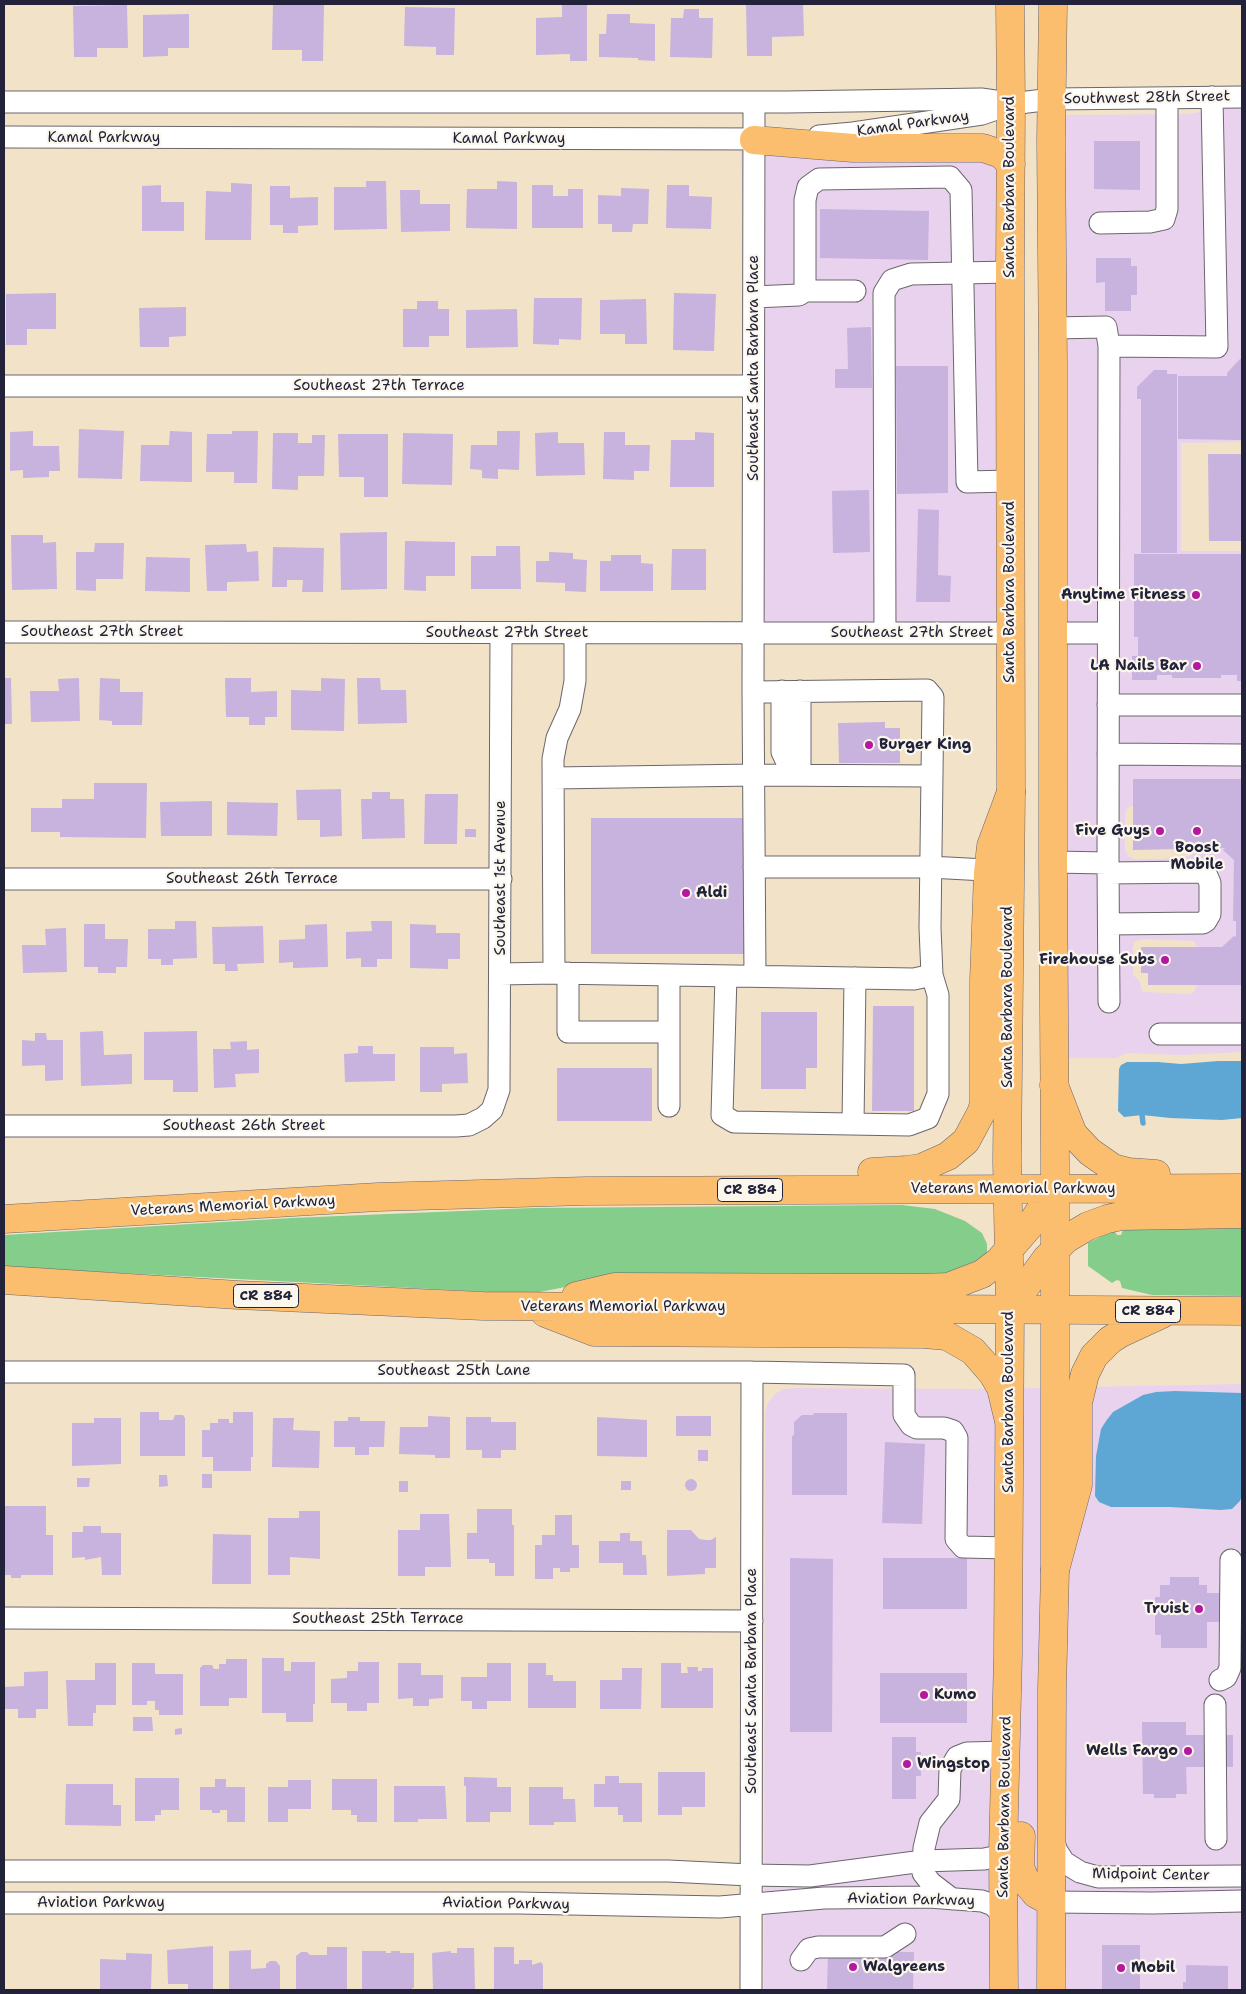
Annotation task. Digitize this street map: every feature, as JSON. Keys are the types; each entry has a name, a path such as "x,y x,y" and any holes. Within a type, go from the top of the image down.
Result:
{"main road":[{"name":"Santa Barbara Boulevard","path":"1004,1990 1003,1852 1008,1640 1010,1308 999,870 992,846 1010,792 1010,4"},
{"path":"1052,1990 1062,1902 1051,1835 1055,1570 1052,633 1053,4"},
{"path":"754,140 853,148 983,148 1001,154 1011,164"},
{"path":"492,1194 641,1173 906,1170 921,1168 948,1156 971,1134 984,1104 984,980 999,870"},
{"path":"1054,1085 1073,1134 1094,1155 1113,1168 1144,1174 1242,1174"},
{"path":"529,1307 614,1287 948,1287 982,1274 999,1261 1031,1224 1055,1188"},
{"name":"Veterans Memorial Parkway","path":"4,1219 378,1197 586,1191 1242,1188"},
{"path":"1010,1308 1055,1250 1066,1239 1088,1226 1114,1217 1148,1214 1242,1214"},
{"name":"Veterans Memorial Parkway","path":"4,1280 238,1295 529,1307 1010,1308 1242,1311"},
{"path":"529,1307 594,1332 924,1334 947,1336 973,1351 993,1374 1001,1388 1009,1421"},
{"path":"1055,1570 1078,1485 1078,1403 1085,1374 1094,1356 1110,1340 1168,1311"},
{"path":"1008,1640 1024,1691 1020,1867 1026,1882 1043,1899 1062,1902"}],"street":[{"path":"1109,346 1216,347 1212,97"},
{"path":"1100,223 1150,222 1164,219 1167,209 1167,98"},
{"name":"Southwest 28th Street","path":"1052,99 1242,98"},
{"name":"Kamal Parkway","path":"4,102 754,102 981,99 1011,104"},
{"name":"Kamal Parkway","path":"4,138 754,140 853,133 982,114 1011,104 1052,99"},
{"name":"Southeast Santa Barbara Place","path":"754,102 753,692 755,976"},
{"path":"805,291 805,200 808,187 819,179 950,177 960,190 967,482 1010,481"},
{"path":"885,632 884,293 892,280 911,274 1010,272"},
{"path":"754,297 799,296 805,291 855,291"},
{"path":"1052,328 1106,327 1109,346 1109,1002"},
{"name":"Southeast 27th Terrace","path":"4,386 754,386"},
{"name":"Southeast 27th Street","path":"4,632 1010,633"},
{"name":"Southeast 1st Avenue","path":"483,1118 492,1110 499,1090 501,632"},
{"path":"575,632 574,681 570,709 557,738 553,759 561,973 568,1032 668,1032"},
{"path":"1052,633 1108,633"},
{"path":"726,976 722,1115 734,1122 909,1125 928,1118 938,1094 938,995 932,975 930,928 933,697 927,690 753,692"},
{"path":"791,691 800,764 793,775"},
{"path":"1108,705 1242,705"},
{"path":"1108,754 1242,755"},
{"path":"553,778 754,775 932,776"},
{"path":"1053,862 1108,868 1200,872 1207,876 1210,883 1210,914 1203,923 1109,924"},
{"path":"754,867 930,867 999,870"},
{"name":"Southeast 26th Terrace","path":"4,879 501,879"},
{"path":"500,974 561,973 914,979 932,975"},
{"path":"669,975 669,1106"},
{"path":"853,1124 855,978"},
{"path":"1160,1034 1242,1034"},
{"name":"Southeast 26th Street","path":"4,1126 448,1126 469,1125 483,1118"},
{"name":"Southeast 25th Lane","path":"4,1372 752,1372 904,1375 904,1416 911,1425 917,1428 944,1428 953,1431 957,1438 956,1539 963,1547 1009,1548"},
{"name":"Southeast Santa Barbara Place","path":"751,1990 752,1372"},
{"path":"1220,1680 1226,1677 1230,1668 1231,1560"},
{"name":"Southeast 25th Terrace","path":"4,1618 752,1621"},
{"path":"1215,1705 1216,1840"},
{"path":"952,1899 935,1887 923,1873 924,1848 930,1823 949,1799 950,1769 957,1757 967,1753 1006,1752"},
{"name":"Midpoint Center","path":"1051,1835 1057,1851 1064,1862 1080,1872 1098,1877 1242,1876"},
{"name":"Aviation Parkway","path":"4,1870 668,1871 810,1876 923,1861 984,1859 994,1857 1003,1852"},
{"path":"878,1898 905,1886 915,1877 923,1861"},
{"path":"63,1870 63,1903"},
{"name":"Aviation Parkway","path":"4,1903 519,1903 715,1907 824,1898 878,1898 982,1901 992,1905 1003,1915"},
{"name":"Midpoint Center","path":"1062,1902 1242,1901"},
{"path":"801,1960 809,1948 885,1947 906,1934"}],"shaded area":[{"path":"1242,104 1242,442 1181,443 1181,551 1242,551 1242,1052 1181,1055 1127,1053 1116,1058 1063,1058 1061,115 1189,114","holes":["1131,806 1194,848 1193,853 1189,856 1161,859 1133,859 1129,857 1125,850 1125,815 1127,809","1141,939 1194,941 1197,948 1197,985 1194,992 1189,994 1143,992 1140,981 1133,975 1134,942"]},
{"path":"741,151 976,157 1002,169 1000,639 755,636"},
{"path":"1242,1384 1242,1990 764,1990 765,1413 768,1403 775,1394 783,1389 793,1388 982,1389"}],"green space":[{"path":"902,1205 935,1209 965,1221 982,1233 987,1244 987,1253 982,1259 938,1277 617,1277 529,1294 4,1267 4,1235 292,1218 533,1208"},
{"path":"1242,1224 1242,1296 1152,1295 1122,1288 1120,1281 1117,1280 1112,1283 1088,1266 1088,1243 1114,1230 1117,1235 1121,1235 1124,1227"}],"water":[{"path":"1242,1061 1242,1118 1222,1120 1142,1115 1124,1117 1118,1111 1119,1069 1121,1065 1127,1062 1181,1064"},
{"path":"1175,1391 1242,1393 1242,1495 1240,1501 1232,1509 1221,1510 1170,1507 1111,1507 1099,1502 1095,1496 1096,1456 1101,1429 1106,1421 1113,1412 1143,1395"}],"building":[{"path":"273,4 324,4 323,61 302,61 302,50 272,50"},
{"path":"562,4 587,4 587,61 570,61 570,54 536,55 536,18 562,17"},
{"path":"803,4 804,36 772,37 772,56 747,56 746,5"},
{"path":"127,5 128,48 97,48 97,57 74,57 73,6"},
{"path":"405,7 455,8 454,55 436,55 436,47 404,46"},
{"path":"684,9 699,9 699,18 713,18 712,58 670,57 671,18 683,18"},
{"path":"189,14 189,48 168,48 168,56 143,57 143,15"},
{"path":"607,14 630,14 630,23 655,24 655,61 638,60 638,58 599,57 599,34 606,34"},
{"path":"1094,141 1140,141 1140,190 1094,189"},
{"path":"366,181 386,181 387,229 334,230 334,187 366,187"},
{"path":"497,181 517,182 517,229 466,228 467,189 497,189"},
{"path":"231,183 252,184 251,240 205,240 206,191 231,192"},
{"path":"161,185 161,202 184,202 184,231 142,231 142,186"},
{"path":"532,185 553,185 553,196 568,196 568,189 583,189 583,228 532,228"},
{"path":"667,185 689,185 689,196 712,197 711,229 666,228"},
{"path":"270,186 290,186 290,198 318,197 318,225 298,226 298,233 283,233 283,225 270,225"},
{"path":"621,188 649,189 648,224 633,224 632,232 612,232 612,224 598,224 598,195 621,196"},
{"path":"400,190 420,190 420,204 450,204 450,231 401,232"},
{"path":"820,209 929,211 928,260 820,258"},
{"path":"1096,258 1131,258 1131,266 1137,266 1137,295 1131,295 1131,311 1105,311 1105,282 1096,283"},
{"path":"56,293 56,329 27,329 27,345 6,345 6,294"},
{"path":"674,293 716,294 714,351 673,350"},
{"path":"534,298 582,298 581,340 559,339 559,345 533,344"},
{"path":"646,299 647,344 625,344 625,334 600,334 600,300"},
{"path":"417,301 438,301 438,309 449,309 449,336 429,336 429,347 403,347 403,309 417,309"},
{"path":"186,307 186,336 169,337 169,347 140,347 139,308"},
{"path":"517,309 518,347 466,348 466,310"},
{"path":"871,327 872,388 835,388 835,369 848,369 847,328"},
{"path":"1242,359 1242,440 1178,439 1178,376 1227,376 1227,373"},
{"path":"896,366 948,366 948,493 897,494"},
{"path":"1154,370 1167,370 1167,374 1177,374 1177,553 1141,553 1141,399 1137,399 1137,387"},
{"path":"79,429 124,431 122,479 78,478"},
{"path":"33,431 33,446 59,446 60,471 49,471 49,477 23,478 23,470 10,471 10,432"},
{"path":"170,431 192,432 192,482 140,481 141,445 169,445"},
{"path":"232,431 258,431 257,483 234,483 234,472 206,472 207,434 232,434"},
{"path":"497,431 520,431 519,470 498,469 498,479 482,478 482,470 470,469 471,445 497,445"},
{"path":"558,432 558,443 584,443 585,475 536,476 535,433"},
{"path":"604,432 625,432 625,445 650,445 649,471 634,471 634,480 603,479"},
{"path":"695,432 714,433 714,487 670,487 671,440 695,440"},
{"path":"273,433 298,433 298,443 312,443 312,435 325,435 324,476 298,476 298,490 272,489"},
{"path":"403,433 453,434 452,485 402,484"},
{"path":"338,434 388,434 388,497 364,497 364,477 339,477"},
{"path":"1208,454 1242,454 1242,541 1209,541"},
{"path":"869,490 870,552 833,553 832,491"},
{"path":"918,509 939,510 938,575 951,576 950,602 916,602"},
{"path":"387,532 387,589 341,590 340,533"},
{"path":"11,535 43,535 43,543 56,542 57,589 12,590"},
{"path":"405,541 455,542 455,576 426,576 426,591 404,590"},
{"path":"95,543 124,543 123,579 96,579 96,591 76,590 76,552 94,552"},
{"path":"246,544 247,552 258,551 259,581 227,582 227,591 207,591 205,545"},
{"path":"496,546 520,546 521,589 471,589 471,556 496,556"},
{"path":"273,547 324,548 323,592 302,592 303,580 287,580 287,587 272,587"},
{"path":"672,549 706,549 706,590 671,590"},
{"path":"549,552 573,553 573,559 587,560 586,592 565,591 565,583 536,582 536,561 549,561"},
{"path":"1134,554 1242,554 1242,681 1237,681 1237,675 1221,675 1221,678 1172,678 1172,675 1157,675 1157,680 1132,680 1132,656 1138,656 1138,637 1134,637"},
{"path":"611,555 641,555 641,563 653,564 653,591 600,591 600,561 611,561"},
{"path":"146,557 190,558 190,592 145,591"},
{"path":"4,678 11,678 12,724 4,724"},
{"path":"79,678 80,721 31,722 30,691 59,691 58,679"},
{"path":"100,678 120,679 120,692 143,692 142,725 112,725 112,721 99,720"},
{"path":"225,678 251,678 251,692 277,691 277,717 265,717 265,725 249,725 249,717 226,717"},
{"path":"321,678 345,679 344,731 291,730 291,690 321,691"},
{"path":"357,678 380,678 381,690 406,690 407,723 358,724"},
{"name":"Burger King","path":"885,722 885,728 900,728 900,763 839,763 838,723"},
{"path":"1133,779 1242,779 1242,985 1148,985 1148,973 1141,973 1141,947 1222,947 1234,936 1236,937 1236,921 1233,921 1234,860 1223,850 1225,848 1133,850"},
{"path":"94,783 147,783 146,838 60,837 60,832 31,832 31,808 62,808 62,799 94,799"},
{"path":"341,789 342,836 320,837 320,820 297,820 296,790"},
{"path":"372,792 390,792 390,799 404,799 405,838 362,839 361,799 372,799"},
{"path":"425,794 458,794 457,844 424,844"},
{"path":"212,801 212,836 161,836 160,802"},
{"path":"227,802 278,803 277,836 227,835"},
{"path":"591,818 744,818 744,954 591,954"},
{"path":"465,829 476,829 476,837 465,837"},
{"path":"175,921 196,921 197,958 173,959 173,965 161,965 161,959 148,959 148,929 175,929"},
{"path":"371,921 392,921 392,959 377,959 377,967 361,967 361,958 346,959 346,932 372,931"},
{"path":"84,924 105,924 105,939 128,939 127,967 116,967 116,973 98,973 98,967 84,967"},
{"path":"327,924 328,967 293,968 293,962 279,963 279,940 305,939 305,925"},
{"path":"410,924 436,925 436,933 460,933 460,959 448,959 448,969 410,968"},
{"path":"263,926 264,963 237,964 238,971 225,971 225,964 213,964 212,927"},
{"path":"66,928 67,972 23,973 22,945 46,945 45,929"},
{"path":"873,1006 914,1006 914,1111 872,1111"},
{"path":"761,1012 817,1012 817,1068 806,1068 806,1089 761,1089"},
{"path":"103,1031 104,1055 132,1054 132,1084 81,1086 80,1032"},
{"path":"197,1031 198,1092 173,1092 173,1080 144,1080 144,1032"},
{"path":"35,1033 46,1033 47,1040 63,1040 63,1080 45,1081 45,1065 22,1066 22,1040 35,1041"},
{"path":"247,1041 247,1050 259,1049 259,1073 235,1074 236,1087 214,1088 213,1049 231,1049 230,1042"},
{"path":"358,1046 373,1046 373,1054 395,1054 395,1081 345,1082 344,1054 358,1053"},
{"path":"420,1047 454,1047 454,1054 467,1053 468,1083 442,1084 442,1092 420,1092"},
{"path":"557,1068 652,1068 652,1121 557,1121"},
{"path":"140,1412 159,1412 159,1420 173,1420 175,1415 183,1415 185,1418 185,1456 140,1456"},
{"path":"233,1412 253,1412 253,1457 251,1457 251,1471 213,1471 213,1457 202,1457 202,1430 210,1430 210,1423 218,1423 218,1419 229,1419 229,1423 233,1423"},
{"path":"813,1413 847,1413 847,1495 792,1495 792,1436 794,1435 794,1422 802,1415 814,1415"},
{"path":"428,1416 450,1417 450,1458 435,1458 435,1455 399,1454 400,1427 428,1427"},
{"path":"676,1416 711,1416 711,1436 676,1436"},
{"path":"348,1417 360,1417 360,1421 385,1421 384,1447 369,1447 369,1455 355,1455 355,1447 334,1447 334,1421 348,1421"},
{"path":"466,1417 491,1417 491,1422 516,1422 516,1450 501,1450 501,1458 482,1458 482,1450 466,1450"},
{"path":"597,1417 647,1420 647,1457 597,1456"},
{"path":"94,1418 121,1418 121,1464 72,1466 72,1423 94,1423"},
{"path":"273,1418 294,1418 293,1430 320,1431 319,1468 272,1467"},
{"path":"885,1442 925,1444 922,1524 882,1523"},
{"path":"698,1450 708,1450 708,1461 698,1461"},
{"path":"202,1474 212,1474 212,1488 202,1488"},
{"path":"159,1475 167,1475 168,1486 159,1487"},
{"path":"77,1478 90,1478 89,1487 77,1487"},
{"path":"691,1479 697,1485 691,1491 685,1485"},
{"path":"399,1481 408,1481 408,1492 399,1492"},
{"path":"621,1481 631,1481 631,1490 621,1490"},
{"path":"4,1506 46,1506 46,1535 53,1535 53,1575 21,1575 21,1578 11,1578 11,1575 4,1575"},
{"path":"477,1509 512,1509 512,1525 514,1525 514,1576 495,1576 495,1563 489,1563 489,1559 467,1559 467,1533 477,1533"},
{"path":"299,1511 320,1511 320,1559 290,1557 290,1575 268,1575 268,1518 299,1518"},
{"path":"420,1514 449,1514 451,1567 425,1567 425,1576 398,1576 398,1530 420,1530"},
{"path":"555,1515 572,1515 572,1545 579,1545 579,1568 570,1568 570,1572 560,1572 560,1568 553,1568 553,1579 535,1579 535,1545 542,1545 542,1535 555,1535"},
{"path":"83,1526 101,1526 101,1533 121,1533 121,1575 102,1575 101,1557 85,1560 85,1557 72,1558 72,1532 83,1532"},
{"path":"667,1530 691,1530 699,1539 706,1540 716,1537 716,1568 705,1568 705,1574 667,1576"},
{"path":"620,1533 630,1533 630,1541 642,1541 642,1555 646,1555 647,1575 623,1575 623,1563 599,1563 599,1541 620,1541"},
{"path":"213,1534 251,1535 251,1584 212,1584"},
{"path":"790,1558 833,1559 832,1732 790,1732"},
{"path":"883,1558 967,1558 967,1609 883,1609"},
{"name":"Truist","path":"1170,1577 1199,1577 1199,1585 1207,1585 1207,1593 1242,1593 1242,1622 1207,1622 1207,1648 1161,1648 1161,1635 1155,1635 1155,1597 1160,1597 1160,1585 1170,1585"},
{"path":"262,1658 284,1658 284,1671 291,1671 291,1662 315,1662 313,1722 286,1722 286,1713 262,1713"},
{"path":"226,1659 247,1659 247,1698 229,1698 229,1706 200,1706 200,1668 203,1665 212,1665 214,1669 219,1669 219,1664 226,1664"},
{"path":"358,1662 379,1662 379,1703 367,1703 367,1711 347,1711 347,1703 331,1703 331,1679 347,1678 347,1671 358,1671"},
{"path":"95,1663 116,1663 116,1705 96,1705 96,1713 93,1713 93,1726 68,1726 66,1680 95,1680"},
{"path":"132,1663 155,1663 155,1674 183,1674 183,1715 159,1715 159,1710 155,1710 155,1701 147,1701 147,1705 132,1705"},
{"path":"398,1663 421,1663 421,1675 443,1675 443,1698 429,1699 429,1706 413,1706 413,1698 398,1699"},
{"path":"487,1663 511,1663 511,1701 487,1701 487,1709 472,1709 472,1701 461,1701 461,1677 487,1677"},
{"path":"528,1663 546,1663 546,1675 553,1675 553,1681 576,1681 576,1708 528,1708"},
{"path":"661,1663 681,1663 681,1673 688,1673 687,1667 698,1667 698,1671 702,1671 702,1668 713,1668 713,1708 661,1708"},
{"path":"622,1668 642,1668 641,1709 600,1709 600,1680 622,1680"},
{"path":"48,1671 48,1709 36,1709 36,1718 18,1718 18,1709 4,1709 4,1687 24,1686 24,1672"},
{"name":"Kumo","path":"880,1673 967,1673 967,1723 880,1723"},
{"path":"133,1717 152,1717 153,1731 133,1731"},
{"name":"Wells Fargo","path":"1142,1722 1186,1722 1186,1735 1233,1735 1233,1767 1186,1767 1187,1794 1176,1794 1176,1798 1154,1798 1154,1794 1143,1794"},
{"path":"182,1728 182,1734 175,1735 175,1729"},
{"name":"Wingstop","path":"892,1737 916,1737 916,1752 921,1752 921,1776 916,1776 916,1799 892,1799"},
{"path":"658,1772 705,1772 705,1807 682,1807 682,1815 658,1815"},
{"path":"605,1776 619,1776 619,1783 642,1783 642,1822 623,1822 623,1815 618,1815 618,1807 594,1807 594,1784 605,1784"},
{"path":"464,1777 497,1778 497,1787 511,1787 511,1812 490,1812 490,1822 466,1822 466,1786 464,1786"},
{"path":"135,1778 179,1778 179,1810 161,1810 161,1815 155,1815 155,1821 135,1821"},
{"path":"215,1779 226,1779 226,1787 245,1787 245,1822 227,1822 227,1810 220,1810 220,1813 212,1813 212,1810 200,1810 200,1787 215,1787"},
{"path":"332,1779 377,1779 377,1822 357,1822 357,1815 351,1815 351,1810 332,1810"},
{"path":"288,1780 311,1780 311,1809 288,1809 288,1822 268,1822 268,1787 288,1787"},
{"path":"66,1784 113,1784 113,1805 121,1805 121,1826 65,1825"},
{"path":"394,1786 445,1786 447,1819 418,1819 418,1822 394,1822"},
{"path":"529,1787 563,1787 563,1799 575,1799 576,1822 554,1822 554,1825 529,1825"},
{"name":"Mobil","path":"1102,1945 1140,1945 1140,1990 1102,1990"},
{"path":"213,1946 213,1990 188,1990 188,1984 168,1984 167,1950"},
{"path":"327,1947 347,1947 347,1990 296,1990 296,1956 301,1952 307,1952 310,1955 327,1955"},
{"path":"494,1947 514,1947 514,1964 519,1964 519,1960 532,1960 532,1965 541,1962 543,1965 543,1990 494,1990"},
{"path":"457,1948 474,1948 475,1990 433,1990 432,1953 451,1951 451,1953 457,1953"},
{"path":"251,1950 251,1969 266,1968 266,1964 270,1961 276,1961 280,1966 280,1990 229,1990 229,1951"},
{"path":"362,1951 414,1953 414,1988 412,1990 362,1990"},
{"name":"Walgreens","path":"828,1952 914,1952 913,1990 827,1990"},
{"path":"126,1953 152,1954 151,1990 100,1990 100,1959 126,1960"},
{"path":"1186,1965 1228,1966 1228,1990 1183,1990 1183,1982 1186,1982"}],"waterway":[{"path":"1142,1115 1143,1123"}],"place":[{"name":"Anytime Fitness","path":"1196,595"},
{"name":"LA Nails Bar","path":"1197,666"},
{"name":"Burger King","path":"869,745"},
{"name":"Five Guys","path":"1160,831"},
{"name":"Boost Mobile","path":"1197,831"},
{"name":"Aldi","path":"686,893"},
{"name":"Firehouse Subs","path":"1165,960"},
{"name":"Truist","path":"1199,1609"},
{"name":"Kumo","path":"924,1695"},
{"name":"Wells Fargo","path":"1188,1751"},
{"name":"Wingstop","path":"907,1764"},
{"name":"Walgreens","path":"853,1967"},
{"name":"Mobil","path":"1121,1968"}]}
